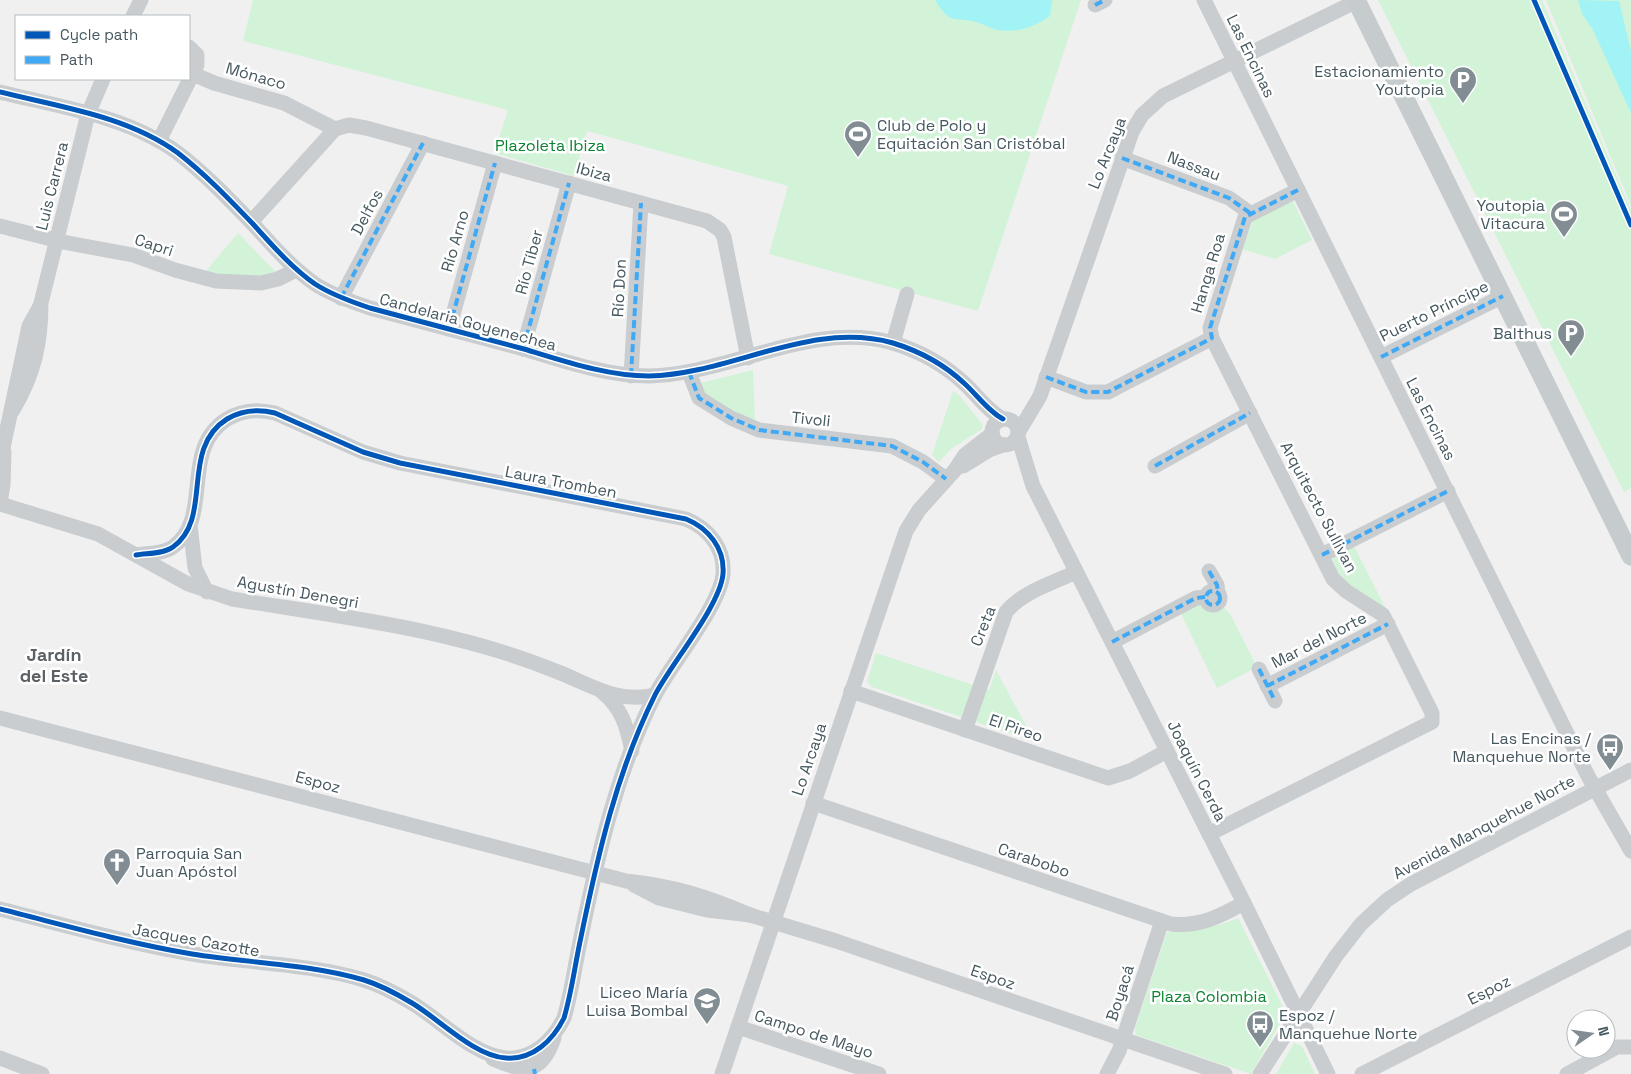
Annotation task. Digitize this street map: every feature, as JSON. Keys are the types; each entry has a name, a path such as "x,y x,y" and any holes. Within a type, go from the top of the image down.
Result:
{"main road":[{"path":"1356,1 1631,556"}],"street":[{"path":"134,15 141,0"},
{"name":"Las Encinas","path":"1204,0 1595,788 1631,851"},
{"name":"Lo Arcaya","path":"722,1074 906,531 919,510 950,475 1005,433 1045,378 1122,158 1136,124 1155,101 1356,1"},
{"path":"160,141 197,65 197,56 190,48"},
{"name":"Mónaco","path":"193,74 284,103 335,129"},
{"name":"Luis Carrera","path":"0,504 4,474 2,456 13,410 28,385 41,333 41,303 88,114 103,80"},
{"name":"Candelaria Goyenechea","path":"0,92 123,124 160,141 194,166 252,222 296,270 317,285 341,298 370,308 631,376 689,372 805,342 835,338 864,338 893,344 938,363 976,395 1005,433"},
{"name":"Ibiza","path":"335,129 349,125 366,128 706,221 720,230 727,250 748,358"},
{"path":"252,222 335,129"},
{"name":"Delfos","path":"341,298 423,143"},
{"name":"Nassau","path":"1122,158 1229,198 1250,213"},
{"name":"Río Arno","path":"449,329 495,163"},
{"name":"Río Tíber","path":"523,349 569,183"},
{"path":"1250,213 1298,190"},
{"name":"Río Don","path":"631,376 641,203"},
{"name":"Hanga Roa","path":"1045,378 1086,392 1108,392 1212,338 1210,328 1240,229 1245,217 1250,213"},
{"name":"Capri","path":"0,226 57,241 133,255 197,277 236,284 270,282 296,270"},
{"path":"893,344 907,294"},
{"name":"Puerto Príncipe","path":"1381,357 1503,296"},
{"name":"Arquitecto Sullivan","path":"1209,834 1432,722 1432,713 1388,624 1379,612 1339,586 1333,579 1212,338"},
{"name":"Tivoli","path":"689,372 699,398 737,421 760,430 783,434 892,446 950,475"},
{"name":"Laura Tromben","path":"208,592 197,574 193,560 190,524 199,461 208,438 218,426 230,417 244,412 260,410 275,413 363,452 400,463 686,519 702,527 716,544 723,565 722,582 715,599 655,695 632,751 607,822 594,873"},
{"path":"1154,466 1250,413"},
{"name":"Joaquín Cerda","path":"1005,433 1244,903 1328,1074"},
{"path":"1322,555 1448,491"},
{"name":"Agustín Denegri","path":"0,504 98,534 170,576 208,592 232,599 453,637 524,659 599,690 629,699 655,695"},
{"name":"Laura Tromben","path":"136,555 170,549 183,537 190,524"},
{"path":"1112,642 1196,598 1212,595 1217,585 1209,571"},
{"name":"Creta","path":"965,730 1006,612 1013,603 1022,597 1076,572"},
{"name":"Mar del Norte","path":"1267,686 1388,624"},
{"name":"Mar del Norte","path":"1259,668 1275,701"},
{"name":"Agustín Denegri","path":"599,690 611,699 620,712 632,751"},
{"name":"El Pireo","path":"851,690 1108,778 1124,774 1167,751"},
{"name":"Espoz","path":"0,718 626,881 659,898 706,910 750,915 773,921 1225,1074"},
{"name":"Avenida Manquehue Norte","path":"1260,1074 1336,956 1361,924 1387,900 1411,884 1631,770"},
{"name":"Carabobo","path":"813,803 1162,921 1181,925 1200,923 1217,918 1244,903"},
{"name":"Jacques Cazotte","path":"0,909 140,945 229,960 325,972 365,981 412,1003 509,1069 534,1072 546,1059 564,1018 570,998 594,873"},
{"name":"Boyacá","path":"1108,1074 1122,1040 1162,921"},
{"name":"Espoz","path":"1362,1074 1631,937"},
{"name":"Campo de Mayo","path":"738,1028 879,1074"},
{"name":"Jacques Cazotte","path":"474,1045 492,1055 506,1058 535,1051 548,1044 556,1035"},
{"path":"1567,1074 1617,1048 1631,1047"},
{"path":"0,1058 42,1074"}],"green space":[{"name":"Club de Polo y Equitación San Cristóbal","path":"253,0 1081,0 978,311 769,254 788,186 587,131 574,176 494,153 508,110 243,41"},
{"name":"Youtopia Vitacura","path":"1378,0 1542,0 1631,210 1631,488 1624,492"},
{"path":"1546,0 1631,0 1631,206"},
{"path":"1292,199 1312,240 1275,259 1241,249 1254,216"},
{"path":"238,233 277,273 259,278 204,273"},
{"path":"753,370 755,421 716,405 692,385"},
{"path":"953,391 959,395 983,425 982,429 951,449 939,462 932,455"},
{"path":"1354,546 1386,609 1341,580 1331,557"},
{"path":"1201,602 1212,608 1222,606 1230,614 1257,667 1217,688 1180,612"},
{"path":"876,653 989,690 996,670 1029,731 1026,739 872,687 867,682"},
{"name":"Plaza Colombia","path":"1238,918 1282,1005 1281,1022 1251,1074 1136,1035 1135,1028 1167,932 1203,928"},
{"path":"1294,1043 1302,1046 1315,1074 1276,1074"}],"water":[{"path":"935,0 1052,0 1050,16 1026,28 1005,31 968,20 949,17"},
{"path":"1578,0 1619,1 1631,51 1631,113 1592,28 1582,14"}],"marked path":[{"path":"1095,5 1105,0"},
{"path":"341,298 423,143"},
{"path":"1122,158 1229,198 1250,213"},
{"path":"449,329 495,163"},
{"path":"523,349 569,183"},
{"path":"1046,377 1086,392 1108,392 1212,338 1210,328 1245,217 1298,190"},
{"path":"631,376 641,203"},
{"path":"1381,357 1503,296"},
{"path":"689,372 699,398 731,418 759,430 892,446 923,462 946,479"},
{"path":"1155,466 1250,413"},
{"path":"1322,555 1448,491"},
{"path":"1209,571 1217,585 1218,593"},
{"path":"1213,591 1218,593 1220,598 1218,603 1213,605 1208,603 1206,598 1208,593 1213,591"},
{"path":"1112,642 1196,598 1206,597"},
{"path":"1267,686 1388,624"},
{"path":"1259,669 1275,701"},
{"path":"534,1069 535,1074"}],"cycle path":[{"path":"1534,0 1631,225"},
{"path":"0,92 92,114 115,121 158,140 178,153 207,178 282,256 306,277 328,292 370,308 570,363 602,371 633,375 649,376 680,373 801,343 832,338 862,338 893,343 922,354 949,371 1003,419"},
{"path":"0,909 168,950 322,970 364,980 376,984 412,1003 457,1036 482,1051 506,1058 525,1056 548,1041 564,1018 602,844 619,783 655,695 713,602 720,587 723,574 721,556 714,540 701,528 686,519 400,463 363,452 275,413 263,411 245,412 233,416 213,432 204,448 192,519 185,534 169,549 136,555"}],"place":[{"name":"Estacionamiento Youtopia","path":"1463,104"},
{"name":"Club de Polo y Equitación San Cristóbal","path":"858,158"},
{"name":"Youtopia Vitacura","path":"1564,238"},
{"name":"Balthus","path":"1571,357"},
{"name":"Las Encinas / Manquehue Norte","path":"1610,771"},
{"name":"Parroquia San Juan Apóstol","path":"117,886"},
{"name":"Liceo María Luisa Bombal","path":"707,1025"},
{"name":"Espoz / Manquehue Norte","path":"1260,1048"}],"district":[{"name":"Jardín del Este","path":"54,664"}],"park label":[{"name":"Plazoleta Ibiza","path":"550,145"}]}
